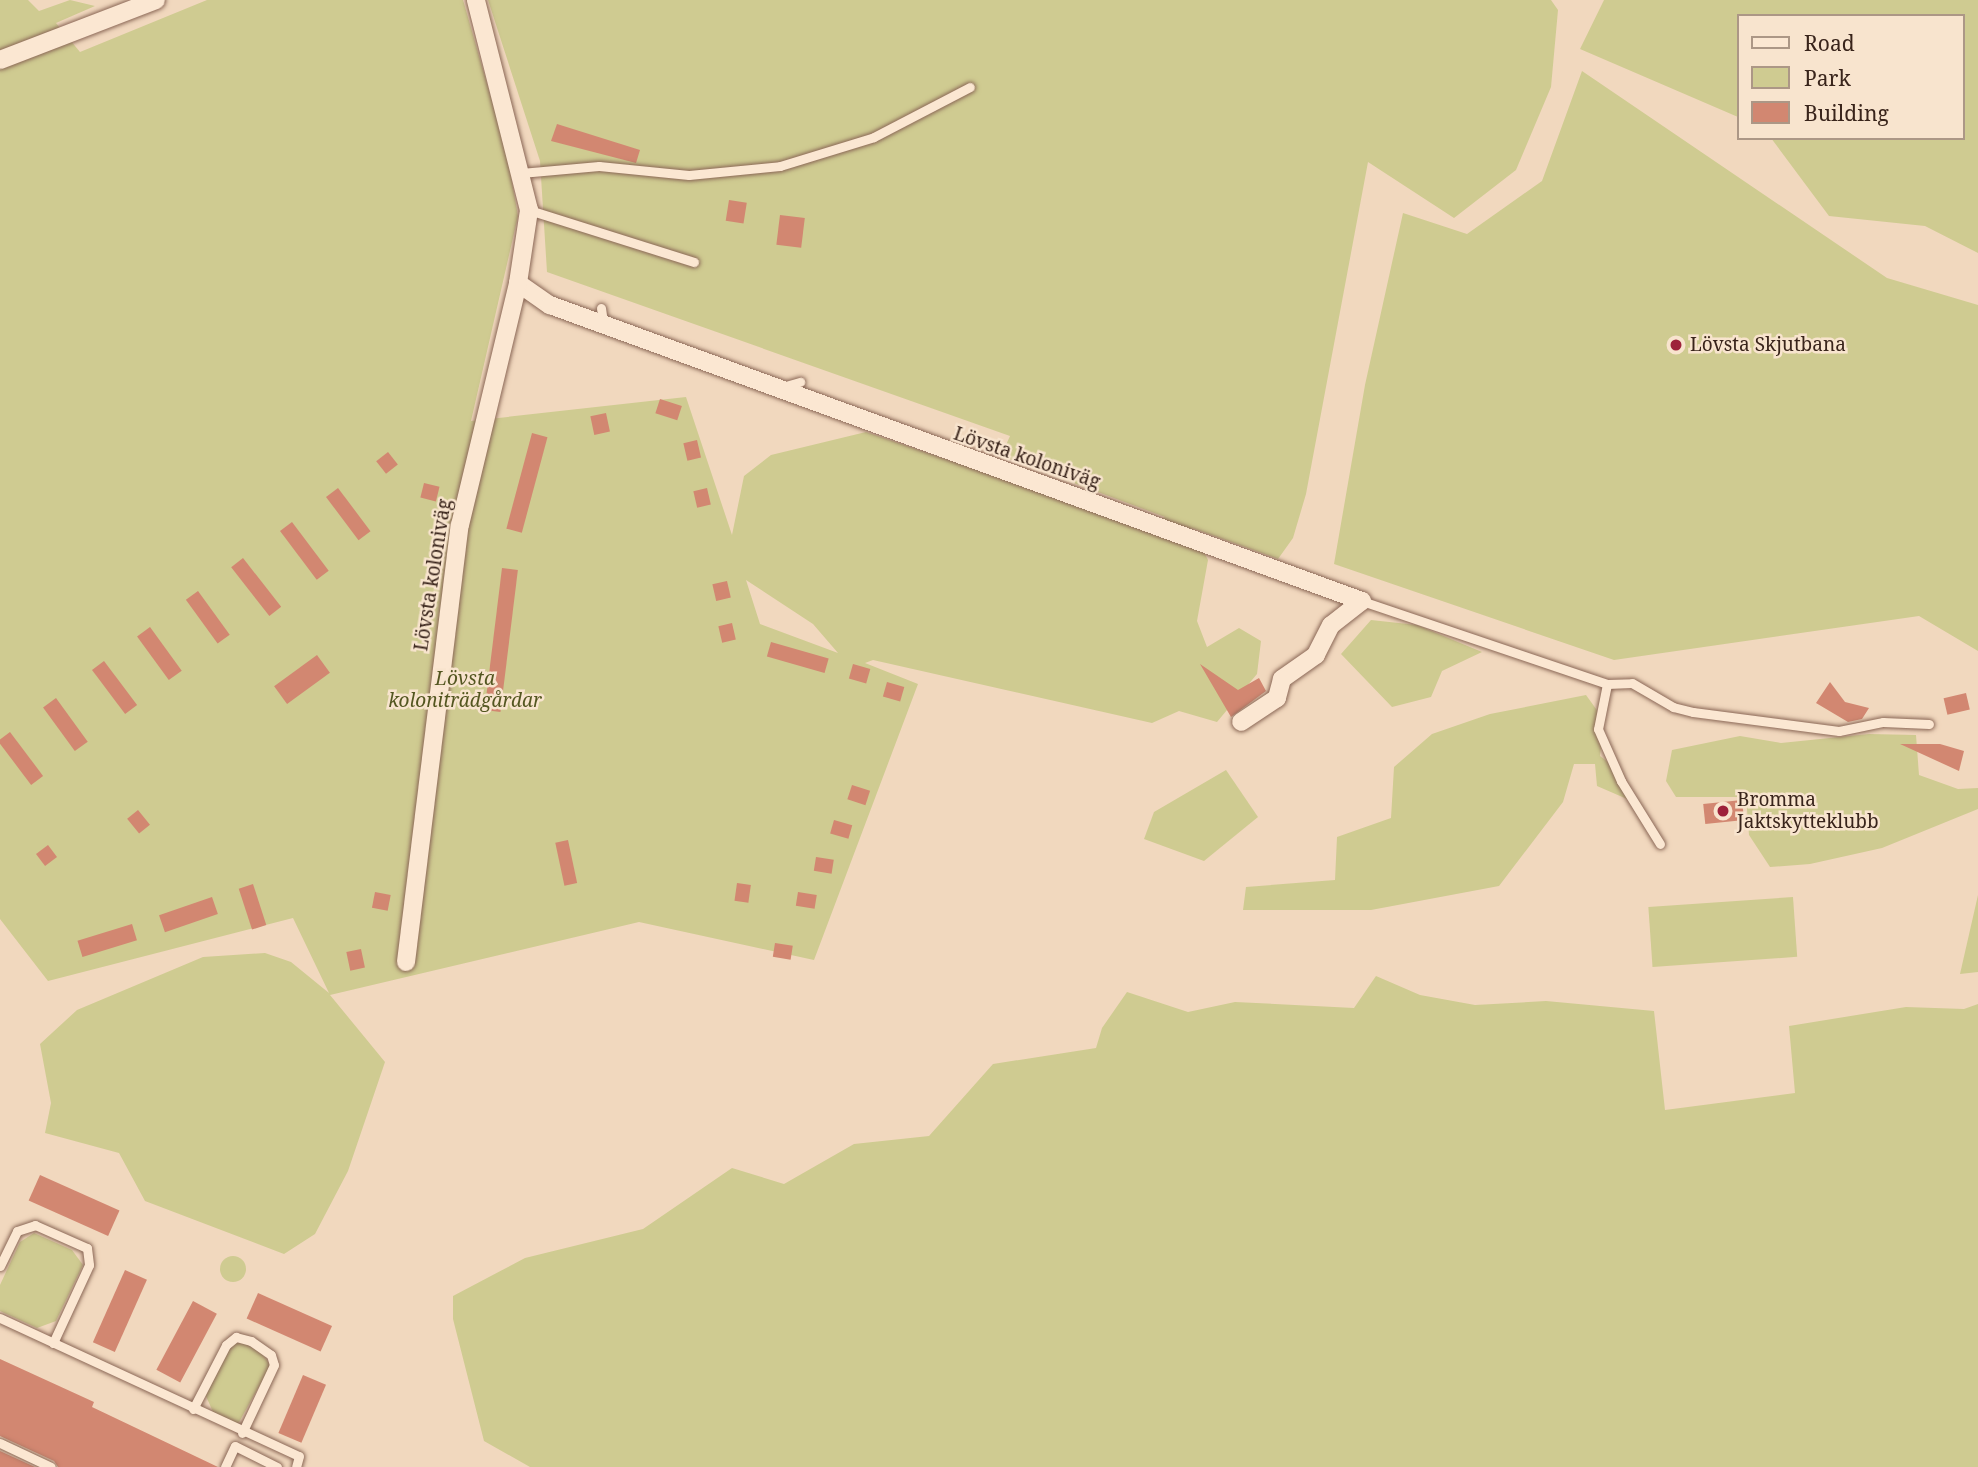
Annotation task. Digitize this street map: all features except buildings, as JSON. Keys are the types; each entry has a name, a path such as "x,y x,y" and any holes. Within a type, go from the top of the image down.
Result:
{"street":[{"path":"0,60 156,0"},
{"name":"Lövsta koloniväg","path":"406,962 460,525 518,283 529,210 475,0"},
{"name":"Lövsta koloniväg","path":"518,283 533,297 602,315 780,388 1362,601"},
{"path":"1241,722 1276,698 1282,679 1316,655 1331,625 1362,601"}],"lane":[{"path":"521,173 599,166 689,175 780,166 874,137 970,87"},
{"path":"529,210 694,262"},
{"path":"780,388 800,382"},
{"path":"1362,601 1607,684 1632,682 1673,707 1693,712 1788,721 1800,727 1839,731 1883,722 1929,724"},
{"path":"1607,684 1598,729 1621,780 1660,844"},
{"path":"0,1266 17,1231 35,1224 87,1248 89,1265 53,1343"},
{"path":"0,1318 242,1433 299,1456 296,1467"},
{"path":"193,1409 226,1345 236,1337 251,1341 271,1355 274,1365 242,1433"},
{"path":"0,1443 51,1467"},
{"path":"225,1467 235,1446 277,1467"}],"green space":[{"name":"Lövsta koloniträdgårdar","path":"0,0 28,0 39,11 70,0 95,6 56,23 80,52 207,0 463,0 507,153 518,216 471,421 686,397 732,535 744,476 771,455 866,432 1145,527 1165,517 1001,456 1010,436 547,272 540,161 488,0 1551,0 1558,10 1551,87 1516,170 1454,218 1368,162 1306,494 1293,538 1278,559 1192,528 1208,560 1197,621 1207,647 1239,628 1261,641 1257,674 1217,722 1179,711 1152,723 873,660 865,663 918,684 814,960 639,922 330,995 385,1062 348,1171 315,1234 284,1254 145,1201 119,1153 45,1133 51,1103 40,1044 77,1010 203,957 265,953 291,962 329,993 293,918 48,981 0,919","holes":["746,580 813,624 838,653 760,624"]},
{"path":"1604,0 1978,0 1978,253 1925,226 1829,216 1772,140 1964,140 1964,14 1736,14 1736,116 1580,49"},
{"name":"Lövsta Skjutbana","path":"1582,71 1887,278 1978,305 1978,651 1919,616 1614,660 1334,564 1365,385 1403,213 1467,234 1542,181"},
{"path":"1371,620 1417,625 1482,652 1442,671 1431,697 1392,707 1341,654"},
{"path":"1586,695 1604,720 1600,756 1624,774 1627,799 1597,786 1595,764 1574,764 1563,802 1499,886 1371,910 1243,910 1246,887 1335,880 1337,837 1391,818 1394,767 1432,734 1490,714"},
{"path":"1869,734 1916,735 1919,775 1958,789 1978,788 1978,809 1882,848 1810,864 1770,867 1749,835 1746,797 1676,797 1666,781 1672,750 1740,736 1781,743"},
{"path":"1226,770 1258,817 1204,861 1144,839 1154,812"},
{"path":"1978,895 1978,972 1960,974"},
{"path":"1793,897 1797,957 1653,967 1648,907"},
{"path":"1376,976 1420,995 1475,1005 1546,1001 1654,1011 1665,1110 1795,1093 1789,1026 1906,1007 1964,1009 1978,1004 1978,1467 530,1467 484,1441 453,1319 453,1296 525,1258 643,1229 732,1168 784,1184 854,1144 929,1136 993,1064 1096,1048 1102,1028 1127,992 1188,1012 1235,1002 1354,1008"},
{"path":"34,1233 72,1250 83,1265 56,1321 37,1328 0,1311 0,1285 20,1242"},
{"path":"233,1256 242,1260 246,1269 242,1278 233,1282 224,1278 220,1269 224,1260"},
{"path":"240,1342 258,1349 271,1365 238,1424 214,1414 205,1394 222,1358 232,1344"}],"place":[{"name":"Lövsta Skjutbana","path":"1676,345"},
{"name":"Bromma Jaktskytteklubb","path":"1723,811"}]}
